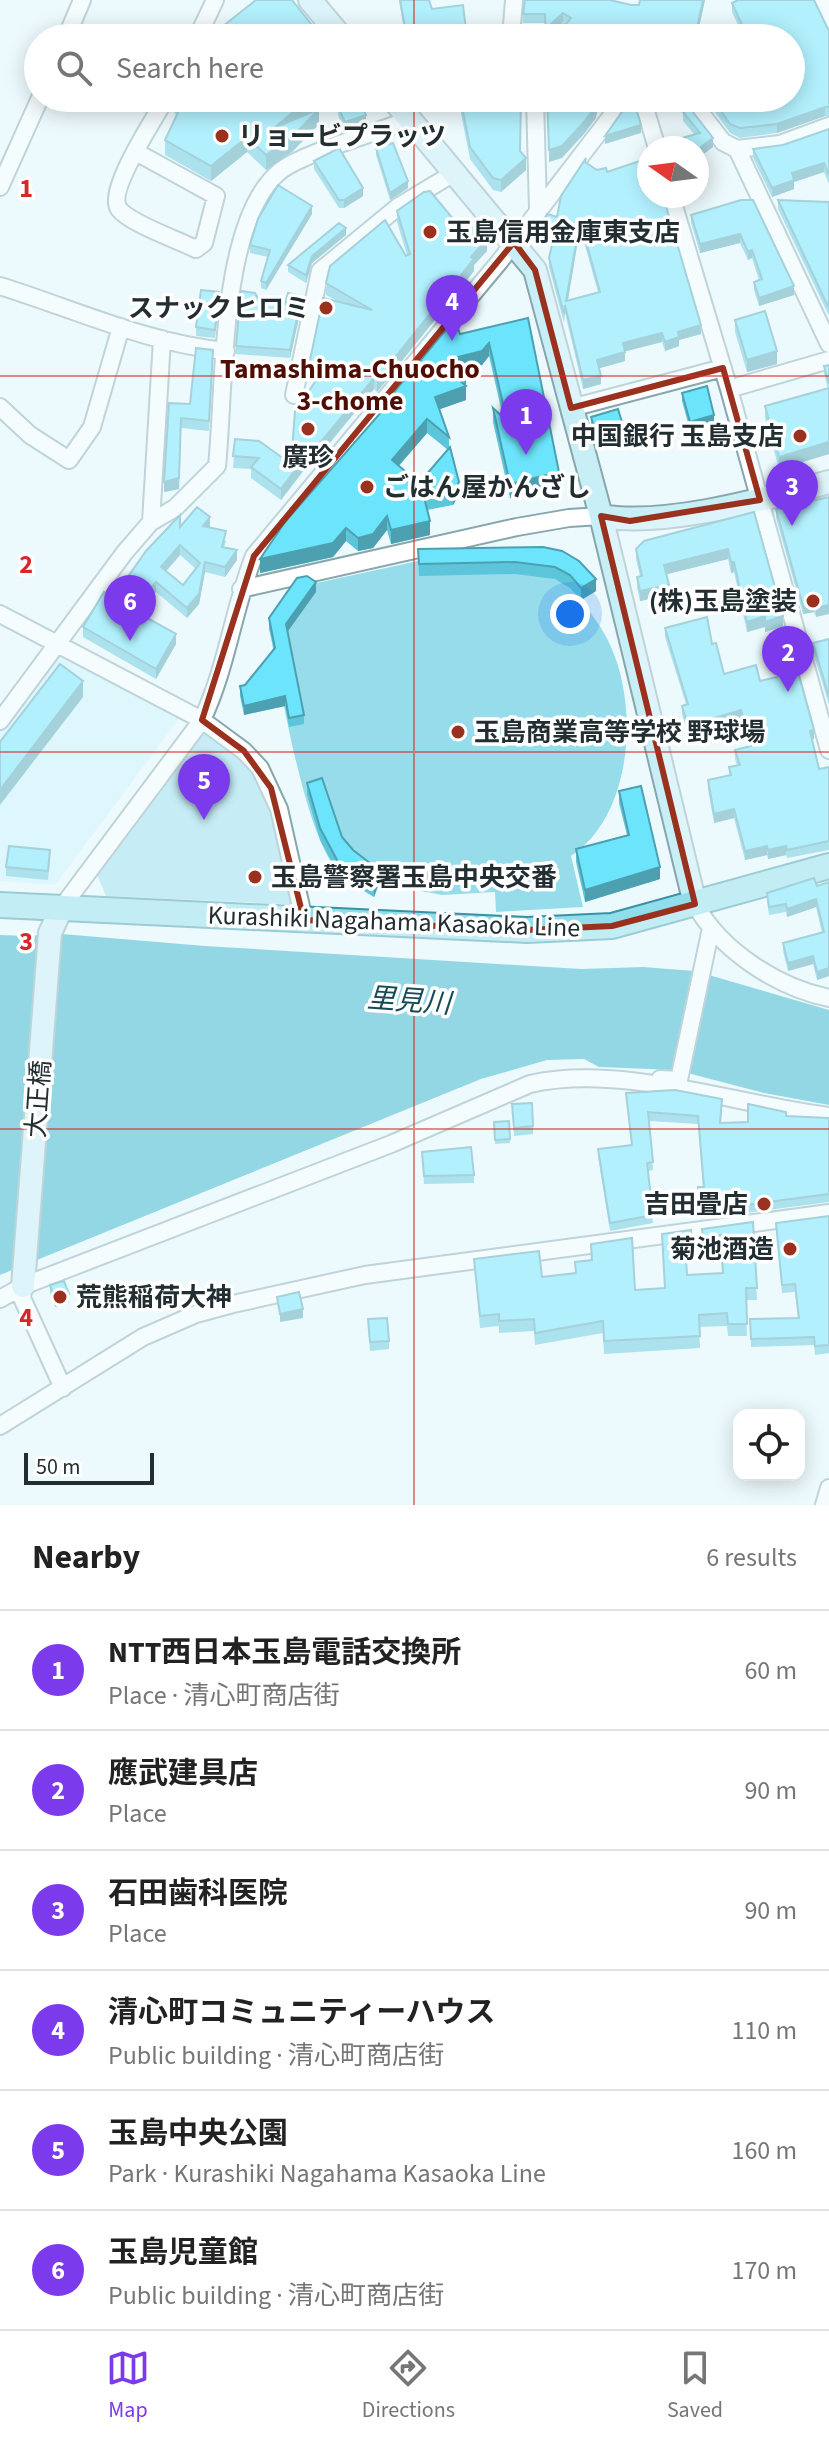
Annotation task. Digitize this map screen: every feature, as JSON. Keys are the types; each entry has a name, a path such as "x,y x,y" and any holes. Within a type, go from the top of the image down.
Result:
{"main road":[{"name":"Kurashiki Nagahama Kasaoka Line","path":"0,905 527,930 612,926 829,866"}],"street":[{"path":"72,24 82,0"},
{"path":"204,24 215,0"},
{"path":"310,0 330,24"},
{"path":"512,24 514,0"},
{"path":"820,0 829,20"},
{"path":"0,187 34,112"},
{"path":"136,152 216,196 204,243 196,249 125,215 118,208 115,192 136,152 158,112"},
{"path":"404,112 535,270 601,516 695,904 711,928 751,963 782,981 829,998"},
{"path":"535,112 538,210"},
{"path":"62,907 202,720 217,688 241,589 254,556 500,261 614,112"},
{"path":"646,112 653,136"},
{"path":"700,112 723,142 737,149 780,144 829,126"},
{"path":"0,721 151,522 175,508 217,466 229,305 251,208 280,170 410,119"},
{"path":"737,149 772,231 829,344"},
{"path":"294,395 320,271 390,212 454,173"},
{"path":"675,208 729,389 829,750"},
{"path":"0,286 162,339 195,348 226,351"},
{"path":"0,407 30,435 69,460 92,427 121,327"},
{"path":"151,522 162,339"},
{"path":"729,389 829,360"},
{"path":"571,408 723,368"},
{"path":"241,589 517,527 601,516 630,521 760,500 829,482"},
{"path":"0,614 202,720 244,751 271,788 282,820 304,920"},
{"name":"大正橋","path":"24,1276 50,933 62,907"},
{"path":"679,1080 711,928"},
{"path":"0,1299 24,1276 391,1144 530,1084 577,1077 727,1097 829,1116"},
{"path":"641,1085 648,1079 679,1080 727,1097"},
{"path":"0,1426 143,1337 196,1314 233,1304 365,1275 829,1213"},
{"path":"24,1276 22,1298 63,1388"},
{"path":"824,1505 829,1488"}],"highlighted area":[{"path":"514,242 535,270 571,408 723,368 760,500 630,521 601,516 695,904 612,926 527,930 304,920 271,788 244,751 202,720 254,556"}],"shaded area":[{"name":"玉島商業高等学校 野球場","path":"471,559 579,573 596,591 581,600 611,647 620,672 627,730 618,789 607,815 591,838 571,856 583,907 496,912 495,892 442,895 380,883 374,897 335,867 323,848 313,821 294,753 269,628 298,587 418,561"},
{"path":"62,653 181,716 55,885 0,881 0,731"},
{"path":"202,720 260,768 303,905 106,896 93,865"}],"water":[{"name":"里見川","path":"50,933 205,946 581,969 643,967 695,971 829,1010 829,1105 764,1093 676,1070 599,1067 584,1059 547,1060 481,1079 0,1275 0,935"}],"building":[{"path":"256,0 292,0 311,24 226,24"},
{"path":"400,0 429,0 432,9 463,5 465,24 404,24"},
{"path":"525,0 610,0 639,5 640,0 703,0 698,24 566,24 571,18 563,13 551,24 545,24 545,14 523,14"},
{"path":"738,0 814,0 829,31 829,107 777,124 740,128 730,124 722,112 805,112 805,24 742,24 732,3"},
{"name":"リョービプラッツ","path":"178,112 293,112 274,128 316,112 293,136 266,155 247,137 211,166 165,140"},
{"path":"340,112 365,112 366,115 345,122"},
{"path":"463,112 521,112 520,151 526,158 501,180 493,178 470,147"},
{"path":"548,112 592,112 562,146 549,150"},
{"path":"622,112 637,112 641,125 605,136"},
{"path":"683,112 693,112 713,138 709,141 709,136 689,136 700,133"},
{"path":"829,129 829,175 824,163 792,173 794,180 772,188 753,149 783,145"},
{"path":"393,143 408,181 390,193 376,148"},
{"path":"339,148 363,188 344,200 339,200 314,161"},
{"path":"586,158 585,162 597,170 606,168 607,172 637,162 637,208 667,208 701,325 678,332 679,337 665,342 662,333 623,343 625,352 597,360 601,376 583,380 565,305 564,314 549,258 554,236 542,233 547,214 557,217 561,196","holes":["580,220 600,292 566,301"]},
{"path":"278,185 312,206 266,283 261,281 270,250 250,245 258,219"},
{"path":"430,191 463,231 471,221 487,239 377,380 374,378 309,456 307,454 281,489 251,467 259,458 233,456 235,439 259,441 291,464 295,411 324,369 309,365 323,298 372,310 326,283 330,266 385,220 406,256 410,254 397,211"},
{"path":"741,200 753,200 794,286 759,298 754,282 762,279 752,250 748,252 740,234 700,244 691,215"},
{"path":"778,200 829,202 829,307 826,302"},
{"path":"339,223 346,228 312,256 306,275 288,265"},
{"path":"201,290 219,292 215,330 196,327"},
{"path":"241,291 255,293 259,300 285,304 288,293 302,296 290,350 236,346"},
{"path":"765,311 777,351 747,360 735,320"},
{"path":"528,318 559,472 510,484 493,408 507,421 489,343 482,351 450,359 466,372 459,380 466,386 435,397 449,437 427,419 392,460 419,483 450,447 459,482 453,491 424,497 430,521 391,530 387,516 373,534 358,538 346,528 333,543 260,559 285,522 397,394 394,392 455,319 460,334"},
{"path":"196,348 213,350 209,421 181,418 179,478 164,482 169,403 190,404"},
{"path":"829,365 829,384 824,366"},
{"path":"707,386 714,415 690,422 682,393"},
{"name":"中国銀行 玉島支店","path":"829,388 829,442 779,457 765,406"},
{"path":"618,409 625,432 598,440 591,417"},
{"path":"829,497 829,605 816,608 814,603 803,606 776,509"},
{"path":"197,507 210,517 203,526 226,531 222,547 237,550 225,567 205,562 199,594 187,608 156,582 133,610 176,634 156,669 83,627 104,592 113,598 146,551 180,515 180,527","holes":["180,545 200,563 183,585 161,567"]},
{"path":"754,512 783,616 765,622 765,616 747,622 734,562 731,562 728,549 664,565 669,585 640,591 637,577 642,576 636,549 644,541"},
{"path":"543,547 562,551 579,561 596,579 581,588 570,575 555,567 515,562 419,564 418,549"},
{"path":"307,576 316,582 286,624 304,715 289,718 285,696 244,706 240,686 245,685 275,648 269,618 297,578"},
{"path":"707,617 712,644 716,643 724,674 756,665 760,681 798,672 814,730 810,731 819,769 829,767 829,841 787,850 786,846 768,850 767,846 745,851 734,809 714,814 708,780 731,775 729,767 740,765 735,750 751,746 741,710 688,726 682,706 688,704 665,628"},
{"path":"829,639 829,697 813,643"},
{"path":"60,664 83,681 0,790 0,742"},
{"path":"322,778 342,837 379,870 374,885 337,860 320,828 307,783"},
{"path":"641,786 660,867 585,890 576,849 629,835 619,791"},
{"path":"9,846 50,850 48,871 6,867"},
{"path":"814,878 817,886 829,882 829,968 817,972 813,956 788,963 783,943 824,932 816,899 787,909 786,904 769,907 767,893"},
{"path":"675,1090 722,1099 720,1123 748,1122 748,1104 786,1112 786,1116 829,1118 829,1194 700,1211 698,1187 704,1187 698,1116 648,1112 653,1162 647,1163 653,1215 610,1223 598,1149 632,1145 626,1093"},
{"path":"532,1103 533,1126 514,1128 512,1104"},
{"path":"509,1121 510,1139 495,1140 494,1122"},
{"path":"471,1147 474,1175 424,1176 422,1152"},
{"path":"829,1216 829,1345 815,1346 814,1337 751,1339 750,1319 799,1318 795,1284 782,1285 776,1223"},
{"path":"753,1222 757,1288 746,1288 747,1324 728,1324 727,1313 699,1315 700,1336 604,1341 603,1321 535,1333 534,1319 499,1321 499,1314 480,1316 474,1259 539,1251 542,1277 576,1273 575,1262 592,1260 591,1244 632,1238 635,1290 665,1288 662,1234 691,1230 692,1245 685,1245 687,1275 723,1273 721,1235 703,1237 702,1229"},
{"path":"64,1281 69,1294 55,1299 50,1285"},
{"path":"299,1292 303,1309 280,1314 277,1297"},
{"path":"387,1318 389,1341 370,1342 368,1319"}],"place":[{"name":"リョービプラッツ","path":"222,136"},
{"name":"玉島信用金庫東支店","path":"430,232"},
{"name":"スナックヒロミ","path":"326,308"},
{"name":"清心町コミュニティーハウス","path":"452,341"},
{"name":"廣珍","path":"308,429"},
{"name":"中国銀行 玉島支店","path":"800,436"},
{"name":"NTT西日本玉島電話交換所","path":"526,455"},
{"name":"ごはん屋かんざし","path":"367,487"},
{"name":"石田歯科医院","path":"792,526"},
{"name":"(株)玉島塗装","path":"813,601"},
{"name":"玉島児童館","path":"130,641"},
{"name":"應武建具店","path":"788,692"},
{"name":"玉島商業高等学校 野球場","path":"458,732"},
{"name":"玉島中央公園","path":"204,820"},
{"name":"玉島警察署玉島中央交番","path":"255,877"},
{"name":"吉田畳店","path":"764,1204"},
{"name":"菊池酒造","path":"790,1249"},
{"name":"荒熊稲荷大神","path":"60,1297"}],"district":[{"name":"Tamashima-Chuocho 3-chome","path":"350,384"}]}
